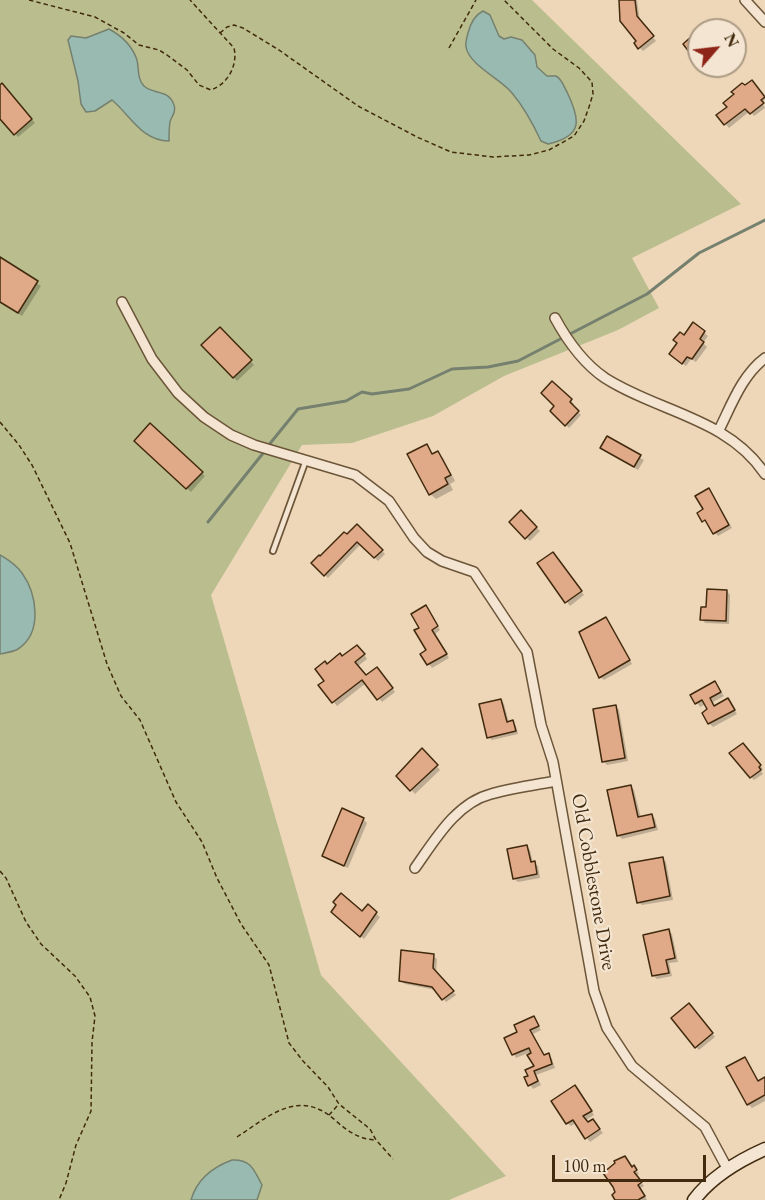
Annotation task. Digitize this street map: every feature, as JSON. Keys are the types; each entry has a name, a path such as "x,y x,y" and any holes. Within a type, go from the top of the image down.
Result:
{"street":[{"path":"745,0 765,22"},
{"path":"122,302 152,359 178,393 204,417 231,435 254,445 306,460"},
{"path":"555,318 577,352 605,378 719,430 741,447 765,474"},
{"path":"719,430 743,383 765,358"},
{"name":"Old Cobblestone Drive","path":"306,460 355,475 389,501 414,538 427,552 442,561 474,572 527,652 541,725 553,762 594,991 607,1028 632,1066 705,1127 727,1168"},
{"path":"415,868 439,834 472,802 489,794 556,781"},
{"path":"694,1200 727,1168 765,1149"}],"lane":[{"path":"273,551 306,460"}],"path":[{"path":"30,0 95,17 124,33 139,45 167,55 187,70 199,85 211,90 222,84 229,76 236,56 234,48 190,0"},
{"path":"449,48 476,0"},
{"path":"220,33 234,25 243,28 279,50 358,106 451,152 493,157 529,155 549,150 574,136 584,121 589,107 593,94 592,82 579,68 553,49 504,0"},
{"path":"0,422 32,465 70,543 107,664 121,696 140,720 176,802 202,842 217,878 241,924 269,964 289,1043 303,1062 328,1087 339,1104 370,1129 376,1140 393,1159"},
{"path":"0,871 6,878 26,922 40,944 75,976 90,997 95,1016 90,1111 76,1145 59,1200"},
{"path":"329,1115 339,1104"},
{"path":"237,1137 276,1111 292,1106 308,1106 325,1111 343,1128 358,1137 376,1140"}],"green space":[{"path":"0,0 532,0 741,204 632,258 659,308 618,330 504,376 433,416 352,443 302,445 211,595 321,975 506,1176 449,1200 0,1200"}],"water":[{"path":"483,11 490,15 499,36 504,39 511,37 522,40 535,55 537,67 547,76 556,76 561,81 575,110 576,125 568,136 548,144 541,141 528,116 512,93 468,54 466,44 469,30 475,18"},
{"path":"109,29 129,45 137,60 140,80 144,86 152,91 165,94 172,100 175,110 170,122 169,141 151,137 144,132 112,100 95,111 86,112 81,104 68,40 71,36 86,38"},
{"path":"0,555 22,573 31,591 35,613 31,633 26,642 16,650 0,654"},
{"path":"232,1160 244,1161 254,1170 262,1185 257,1200 191,1200 197,1186 207,1175 218,1166"}],"building":[{"path":"619,0 635,0 637,16 654,36 638,49 634,43 636,41 620,21"},
{"path":"752,80 765,97 761,100 764,103 750,114 745,109 724,125 716,115 727,107 723,103 742,83 745,85"},
{"path":"2,83 32,119 14,135 0,119 0,85"},
{"path":"0,257 38,281 18,313 0,302"},
{"path":"693,322 705,331 700,339 704,342 692,359 687,357 682,364 669,354 677,343 673,340 680,332 684,335"},
{"path":"220,327 252,360 233,378 201,345"},
{"path":"552,381 572,399 570,402 579,411 565,426 550,411 554,406 541,393"},
{"path":"150,423 203,472 186,489 134,441"},
{"path":"607,436 641,455 634,467 600,448"},
{"path":"427,444 432,454 438,451 451,475 445,478 448,484 429,495 407,454"},
{"path":"709,488 729,525 713,534 705,520 702,522 697,513 703,509 695,496"},
{"path":"521,510 537,527 525,539 509,522"},
{"path":"357,524 383,550 374,558 357,542 324,576 311,563 344,532 347,534"},
{"path":"553,552 582,591 565,603 537,563"},
{"path":"707,589 727,590 726,621 700,620 701,607 706,607"},
{"path":"426,605 438,626 432,630 447,654 427,665 420,654 426,650 414,630 419,628 411,614"},
{"path":"606,617 630,660 599,678 579,632"},
{"path":"357,645 365,654 355,662 366,675 377,667 393,688 377,700 362,680 332,703 318,685 324,681 315,669 325,661 327,664 340,653 342,656"},
{"path":"715,681 721,692 710,698 714,706 728,698 735,710 708,724 702,713 707,709 702,700 695,704 690,695"},
{"path":"501,699 507,722 513,720 516,731 487,738 479,704"},
{"path":"616,705 625,758 602,762 593,709"},
{"path":"743,743 761,765 759,767 761,770 750,778 729,753"},
{"path":"422,748 438,765 410,791 396,776"},
{"path":"631,785 638,817 652,814 655,827 617,836 607,790"},
{"path":"342,808 364,818 344,866 322,856"},
{"path":"527,845 531,862 535,861 537,874 513,879 507,849"},
{"path":"663,857 670,896 637,903 629,863"},
{"path":"341,893 362,911 368,904 377,912 360,937 331,912 336,905 333,902"},
{"path":"669,929 675,958 666,960 669,973 652,976 643,935"},
{"path":"401,950 434,954 433,968 454,991 442,1000 432,987 399,981"},
{"path":"689,1003 713,1033 695,1048 671,1018"},
{"path":"534,1016 539,1026 530,1030 544,1055 549,1053 552,1064 534,1071 538,1081 528,1086 524,1077 528,1076 525,1070 534,1066 527,1055 531,1053 529,1048 512,1055 504,1038 517,1032 514,1025"},
{"path":"745,1057 758,1081 765,1077 765,1095 747,1105 726,1067"},
{"path":"575,1085 592,1111 583,1116 588,1122 593,1119 600,1129 585,1139 573,1120 566,1124 551,1101"},
{"path":"625,1156 632,1167 634,1165 637,1170 634,1172 642,1182 638,1185 645,1196 638,1200 615,1200 612,1195 615,1192 613,1187 603,1173 615,1163 614,1161"}],"waterway":[{"path":"268,446 298,409 346,401 362,392 372,394 409,389 452,369 488,367 518,361 647,294 699,253 765,220"},
{"path":"208,522 264,452"}]}
